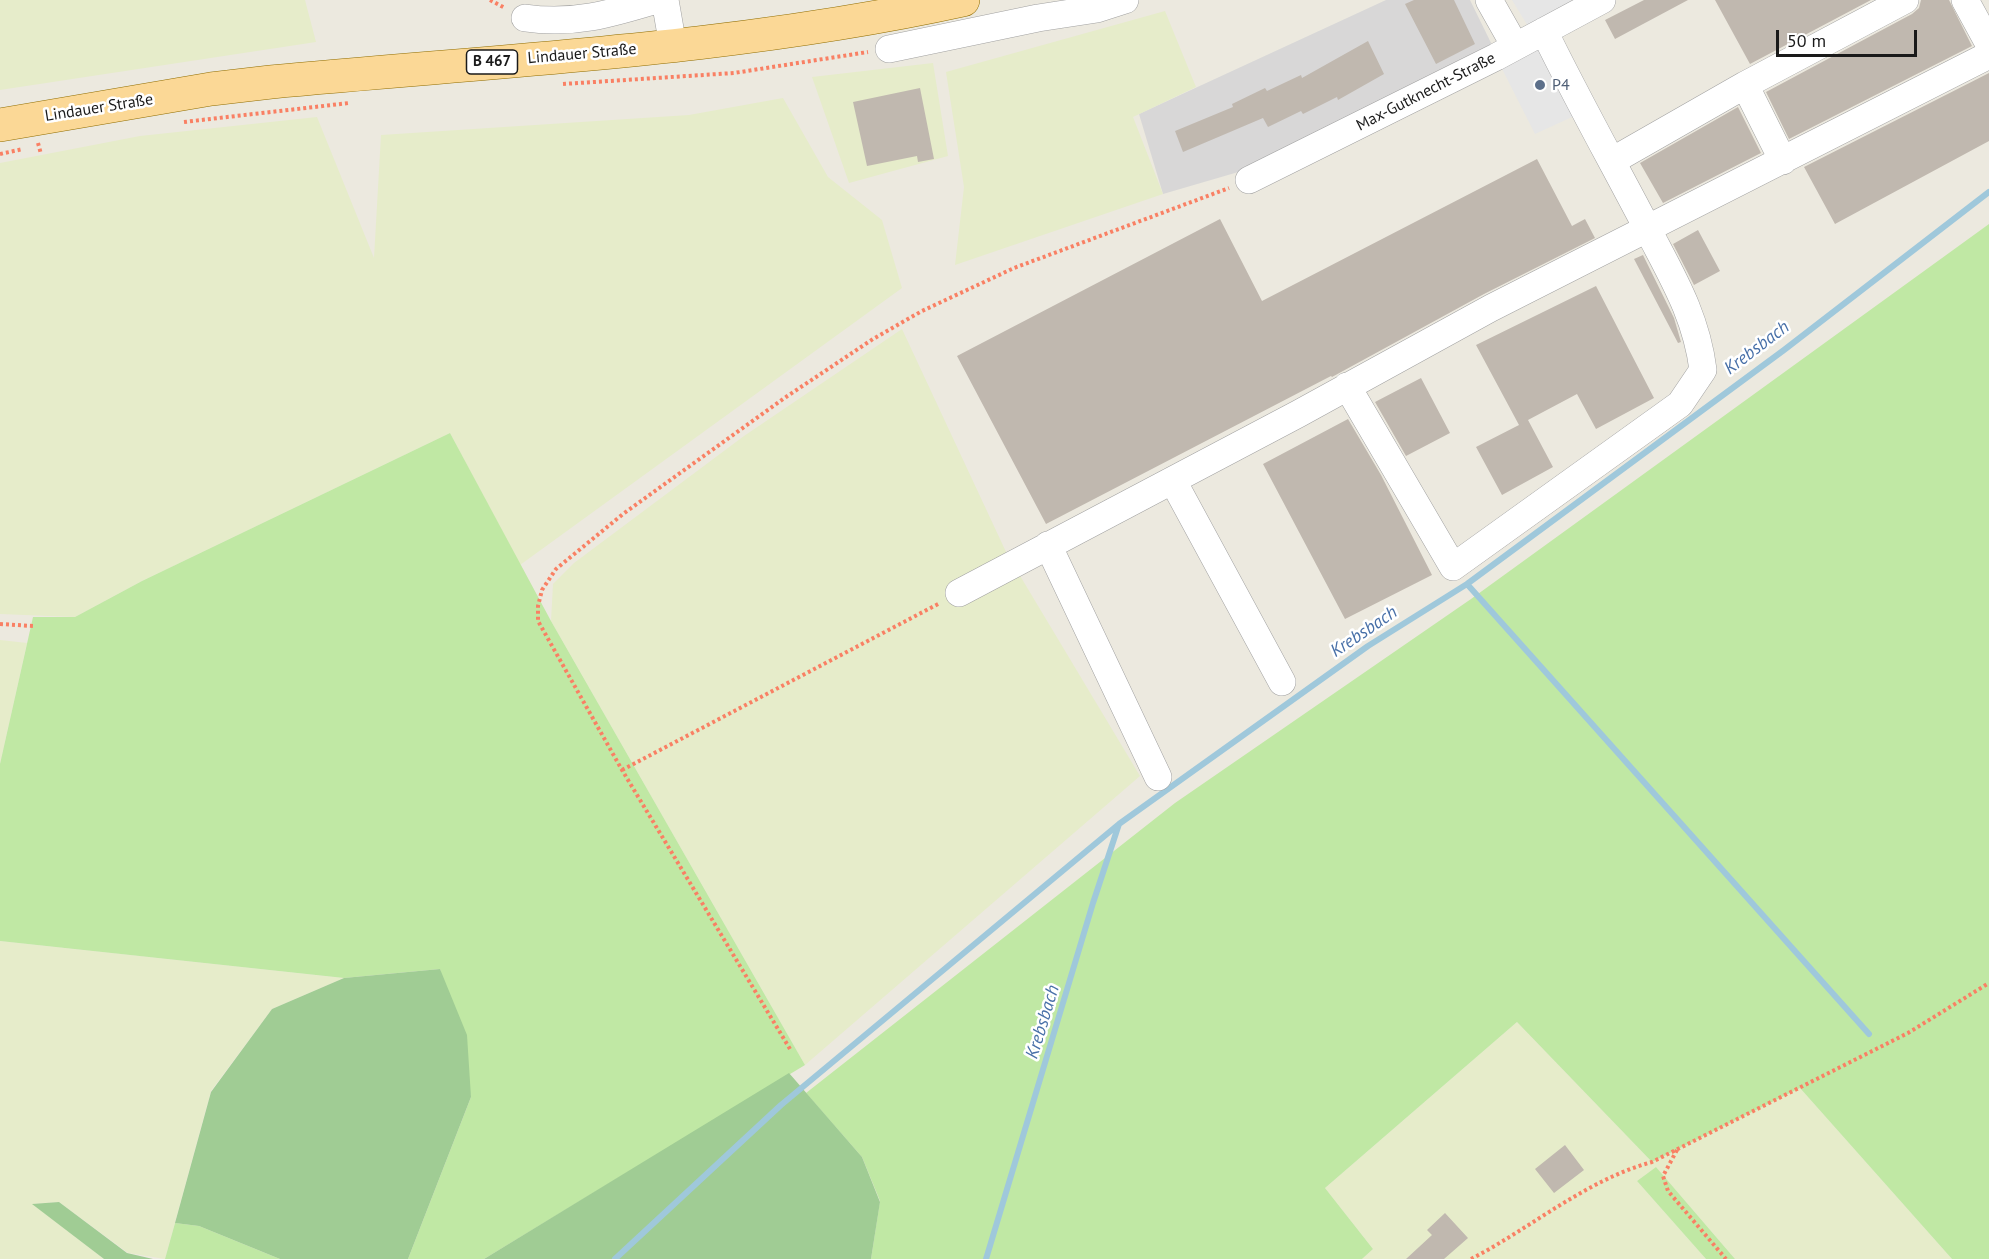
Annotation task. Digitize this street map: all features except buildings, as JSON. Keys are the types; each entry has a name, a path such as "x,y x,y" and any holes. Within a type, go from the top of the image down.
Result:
{"main road":[{"name":"Lindauer Straße","path":"10,123 270,82 673,46 831,26 963,0"}],"street":[{"path":"525,18 554,22 599,16 656,0"},
{"path":"665,0 673,46"},
{"path":"889,49 1038,18 1097,9 1125,0"},
{"path":"1489,0 1515,46"},
{"name":"Max-Gutknecht-Straße","path":"1249,180 1602,0"},
{"path":"1612,161 1745,85 1905,0"},
{"path":"1965,0 1989,44"},
{"path":"1347,386 1454,567 1680,404 1703,370 1699,339 1688,305 1612,161 1583,112 1544,31"},
{"path":"959,592 1173,480 1491,308 1648,231 1989,55"},
{"path":"1745,85 1784,161"},
{"path":"1173,480 1282,682"},
{"path":"1048,545 1158,777"}],"path":[{"path":"560,84 734,74 889,49"},
{"path":"179,122 357,102"},
{"path":"0,154 49,144"},
{"path":"790,1049 622,770 538,621 538,606 542,590 556,568 623,514 786,397 873,339 922,311 1014,268 1249,180"},
{"path":"622,770 959,592"},
{"path":"0,624 33,626"},
{"path":"1470,1259 1506,1241 1556,1206 1636,1166 1678,1149 1908,1033 1989,983"},
{"path":"1678,1149 1663,1176 1668,1191 1726,1259"}],"shaded area":[{"path":"1386,0 1470,0 1493,47 1252,168 1163,194 1139,114"},
{"name":"P4","path":"1512,0 1602,0 1544,31 1583,112 1535,134 1496,57 1534,36"}],"green space":[{"path":"0,0 305,0 316,42 0,90"},
{"path":"1165,11 1196,87 1133,117 1163,194 955,265 964,187 946,72"},
{"path":"933,63 948,156 849,183 812,77"},
{"path":"783,98 828,177 882,220 902,288 520,565 450,433 142,581 75,617 0,614 0,163 140,136 317,117 374,258 381,135 689,115"},
{"path":"1989,224 1989,1259 1952,1259 1800,1088 1652,1162 1517,1022 1325,1188 1373,1249 1362,1259 871,1259 880,1201 862,1157 806,1093 1175,803 1471,599"},
{"path":"902,329 1007,554 1140,776 805,1065 551,621 553,584 574,563 744,436"},
{"path":"450,433 551,621 805,1065 484,1259 408,1259 471,1097 440,969 344,978 0,941 0,764 33,617 75,617 142,581"},
{"path":"0,640 27,643 0,764"},
{"path":"0,941 344,978 272,1009 211,1091 165,1259 128,1253 59,1202 33,1204 104,1259 0,1259"},
{"path":"440,969 467,1035 471,1097 408,1259 280,1259 199,1226 175,1223 211,1092 272,1009 344,978"},
{"path":"1517,1022 1652,1162 1800,1088 1952,1259 1735,1259 1656,1167 1637,1181 1706,1259 1362,1259 1373,1249 1325,1188"},
{"path":"789,1073 862,1157 880,1202 871,1259 484,1259"},
{"path":"1656,1167 1735,1259 1706,1259 1637,1181"},
{"path":"59,1202 127,1253 153,1259 104,1259 32,1204"},
{"path":"175,1223 199,1226 280,1259 165,1259"}],"waterway":[{"name":"Krebsbach","path":"986,1259 1119,824 1368,646 1467,584 1784,350 1989,192"},
{"path":"1467,584 1869,1034"},
{"path":"615,1259 781,1105 1119,824"}],"place":[{"name":"P4","path":"1540,85"}]}
